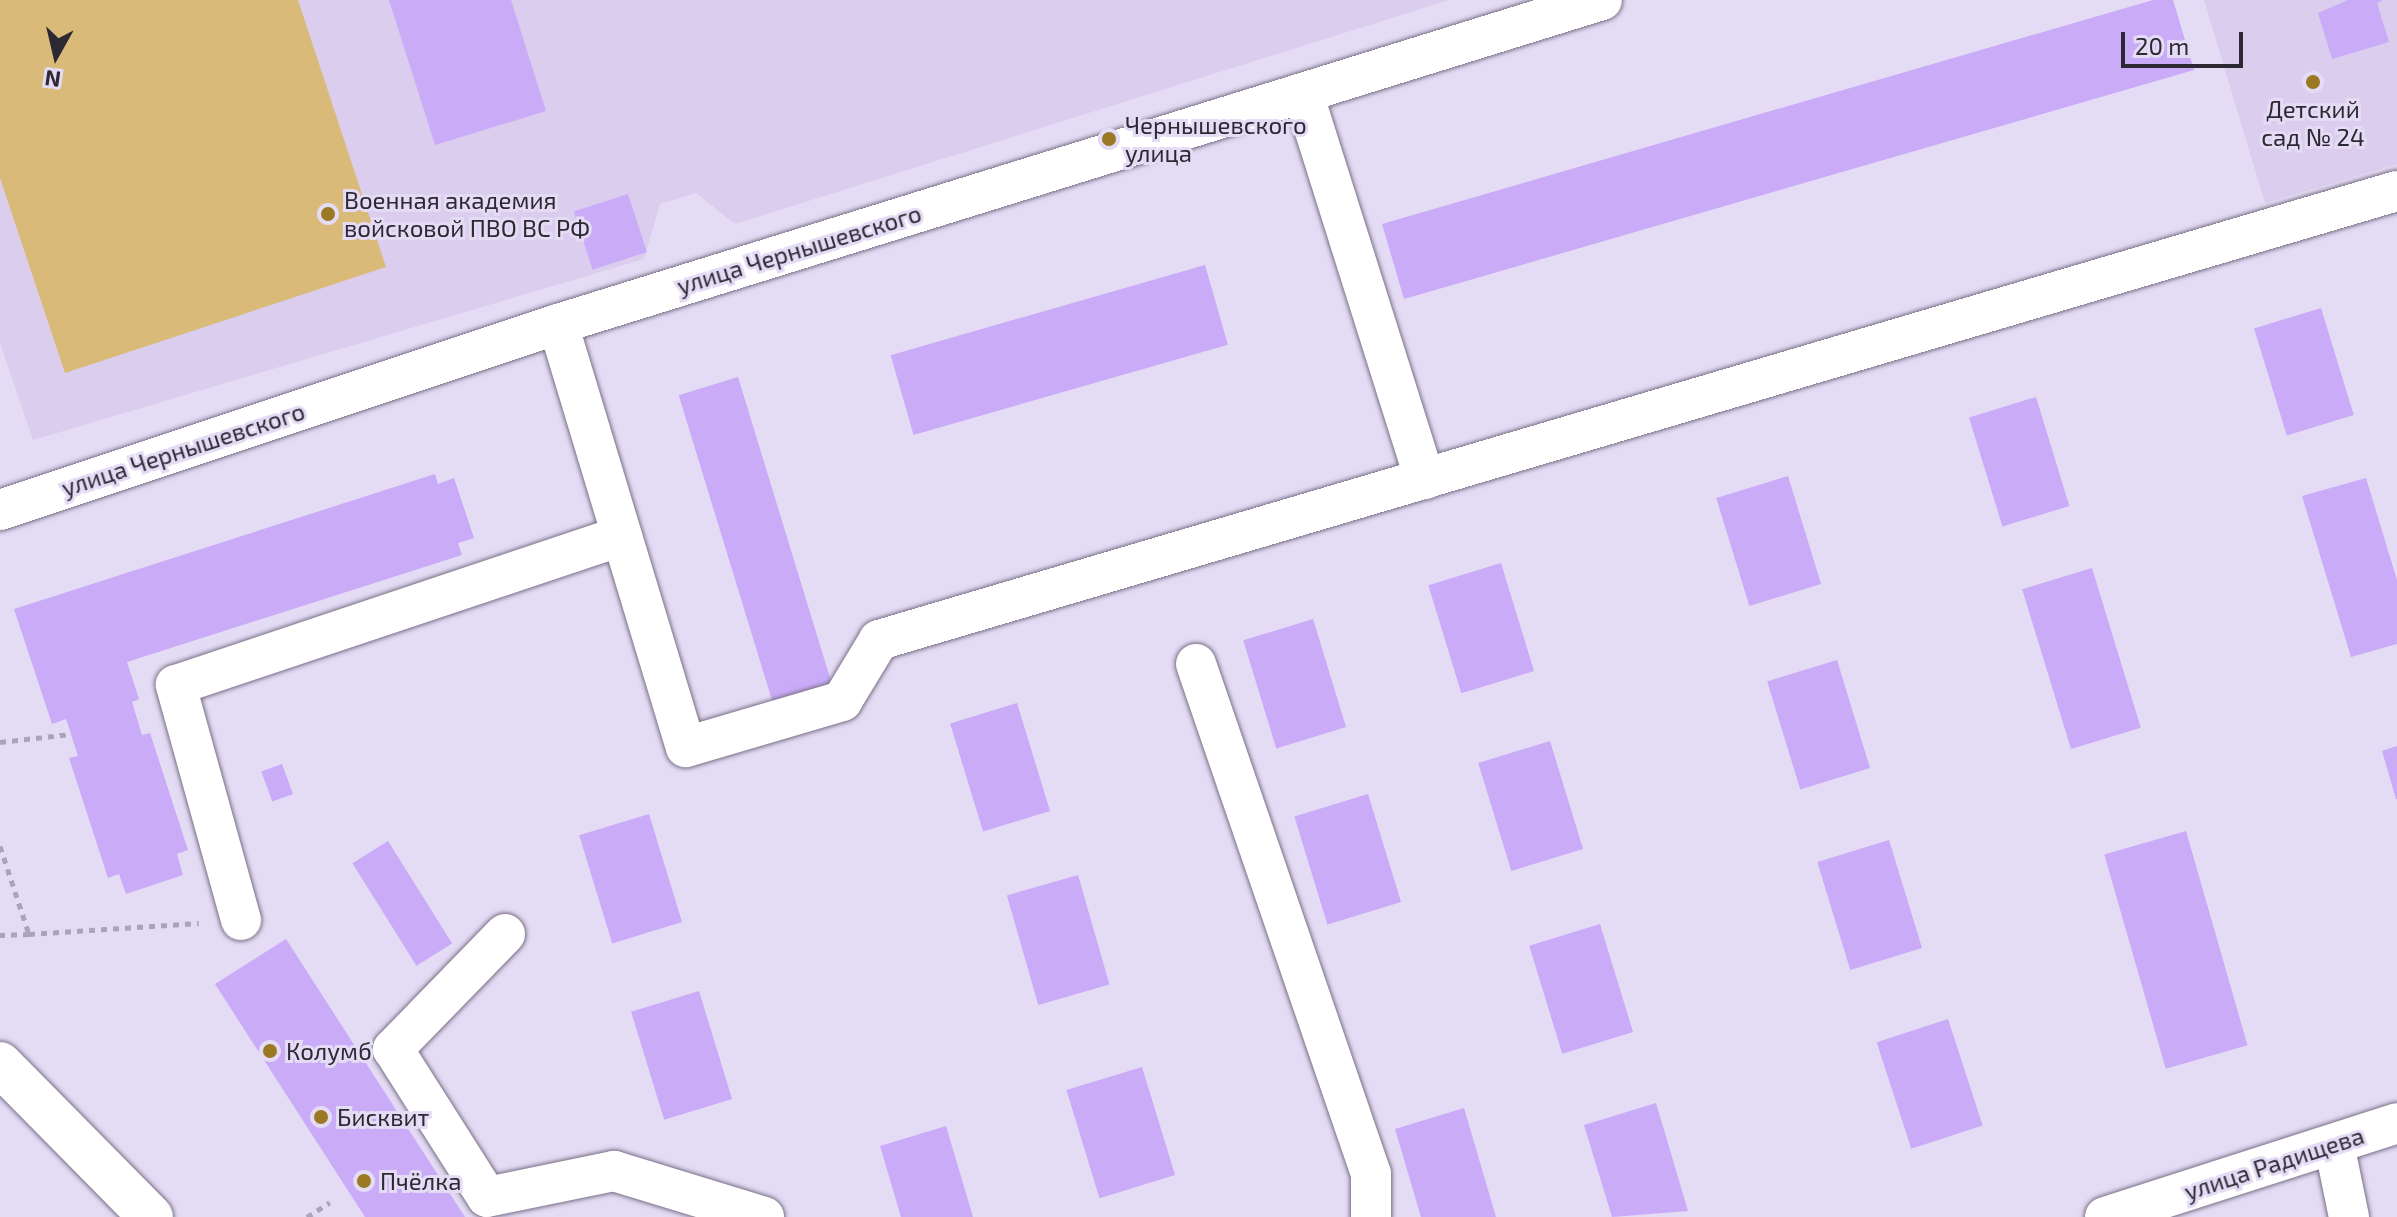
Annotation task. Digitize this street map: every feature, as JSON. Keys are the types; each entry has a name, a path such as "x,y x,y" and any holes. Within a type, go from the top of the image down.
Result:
{"main road":[{"path":"7,1082 151,1217"}],"street":[{"name":"улица Чернышевского","path":"0,510 558,324 1602,0"},
{"path":"1303,93 1425,479"},
{"path":"558,324 686,747 842,701 879,640 2397,191"},
{"path":"241,920 176,685 622,536"},
{"path":"1196,664 1371,1174 1371,1217"},
{"path":"505,934 393,1049 487,1197 614,1171 764,1217"},
{"name":"улица Радищева","path":"2105,1217 2397,1123"},
{"path":"2334,1144 2349,1217"}],"path":[{"path":"0,742 71,734"},
{"path":"0,846 29,934"},
{"path":"0,935 241,920"},
{"path":"307,1217 330,1202"}],"shaded area":[{"name":"Военная академия войсковой ПВО ВС РФ","path":"0,0 1449,0 735,224 696,193 660,204 644,259 33,440 0,343"},
{"path":"0,0 298,0 386,267 65,373 0,178"},
{"name":"Детский сад № 24","path":"2204,0 2397,0 2397,164 2265,203"}],"building":[{"path":"389,0 511,0 546,111 435,145"},
{"path":"2153,0 2173,0 2194,70 1404,299 1382,224"},
{"path":"2348,0 2383,0 2377,3 2389,42 2332,59 2318,13"},
{"path":"628,194 647,252 593,270 574,212"},
{"path":"1205,265 1228,345 914,435 891,355"},
{"path":"2321,308 2354,415 2287,436 2254,328"},
{"path":"738,377 836,697 777,715 679,395"},
{"path":"2036,397 2069,506 2002,526 1969,417"},
{"path":"435,474 438,484 454,478 474,538 458,543 462,555 127,662 139,699 132,702 142,735 150,733 188,850 177,854 183,875 126,894 119,874 108,878 69,758 78,756 66,719 52,724 14,609"},
{"path":"1788,476 1821,584 1749,606 1716,498"},
{"path":"2366,478 2397,580 2397,644 2351,657 2302,496"},
{"path":"1501,563 1534,671 1461,693 1428,585"},
{"path":"2092,568 2141,728 2071,749 2022,589"},
{"path":"1313,619 1346,727 1276,748 1243,640"},
{"path":"1837,660 1870,768 1800,789 1767,681"},
{"path":"1017,703 1050,811 983,832 950,723"},
{"path":"1550,741 1583,849 1511,871 1478,763"},
{"path":"2397,746 2397,799 2396,799 2382,751"},
{"path":"282,764 293,794 272,802 261,772"},
{"path":"1368,794 1401,902 1327,925 1294,817"},
{"path":"649,814 682,922 612,943 579,835"},
{"path":"2186,831 2247,1045 2166,1069 2104,854"},
{"path":"1889,840 1922,948 1850,970 1817,862"},
{"path":"388,841 452,944 417,966 352,863"},
{"path":"1078,875 1109,985 1038,1005 1007,895"},
{"path":"1600,924 1633,1032 1562,1054 1529,946"},
{"path":"286,939 465,1217 365,1217 215,984"},
{"path":"699,991 732,1099 664,1120 631,1012"},
{"path":"1948,1019 1983,1126 1911,1149 1877,1042"},
{"path":"1142,1067 1175,1175 1099,1198 1066,1090"},
{"path":"1656,1103 1688,1211 1612,1217 1584,1125"},
{"path":"1464,1108 1496,1217 1421,1217 1395,1129"},
{"path":"946,1126 973,1217 901,1217 880,1146"}],"place":[{"name":"Детский сад № 24","path":"2313,82"},
{"name":"Чернышевского улица","path":"1109,139"},
{"name":"Военная академия войсковой ПВО ВС РФ","path":"328,214"},
{"name":"Колумб","path":"270,1051"},
{"name":"Бисквит","path":"321,1117"},
{"name":"Пчёлка","path":"364,1181"}]}
